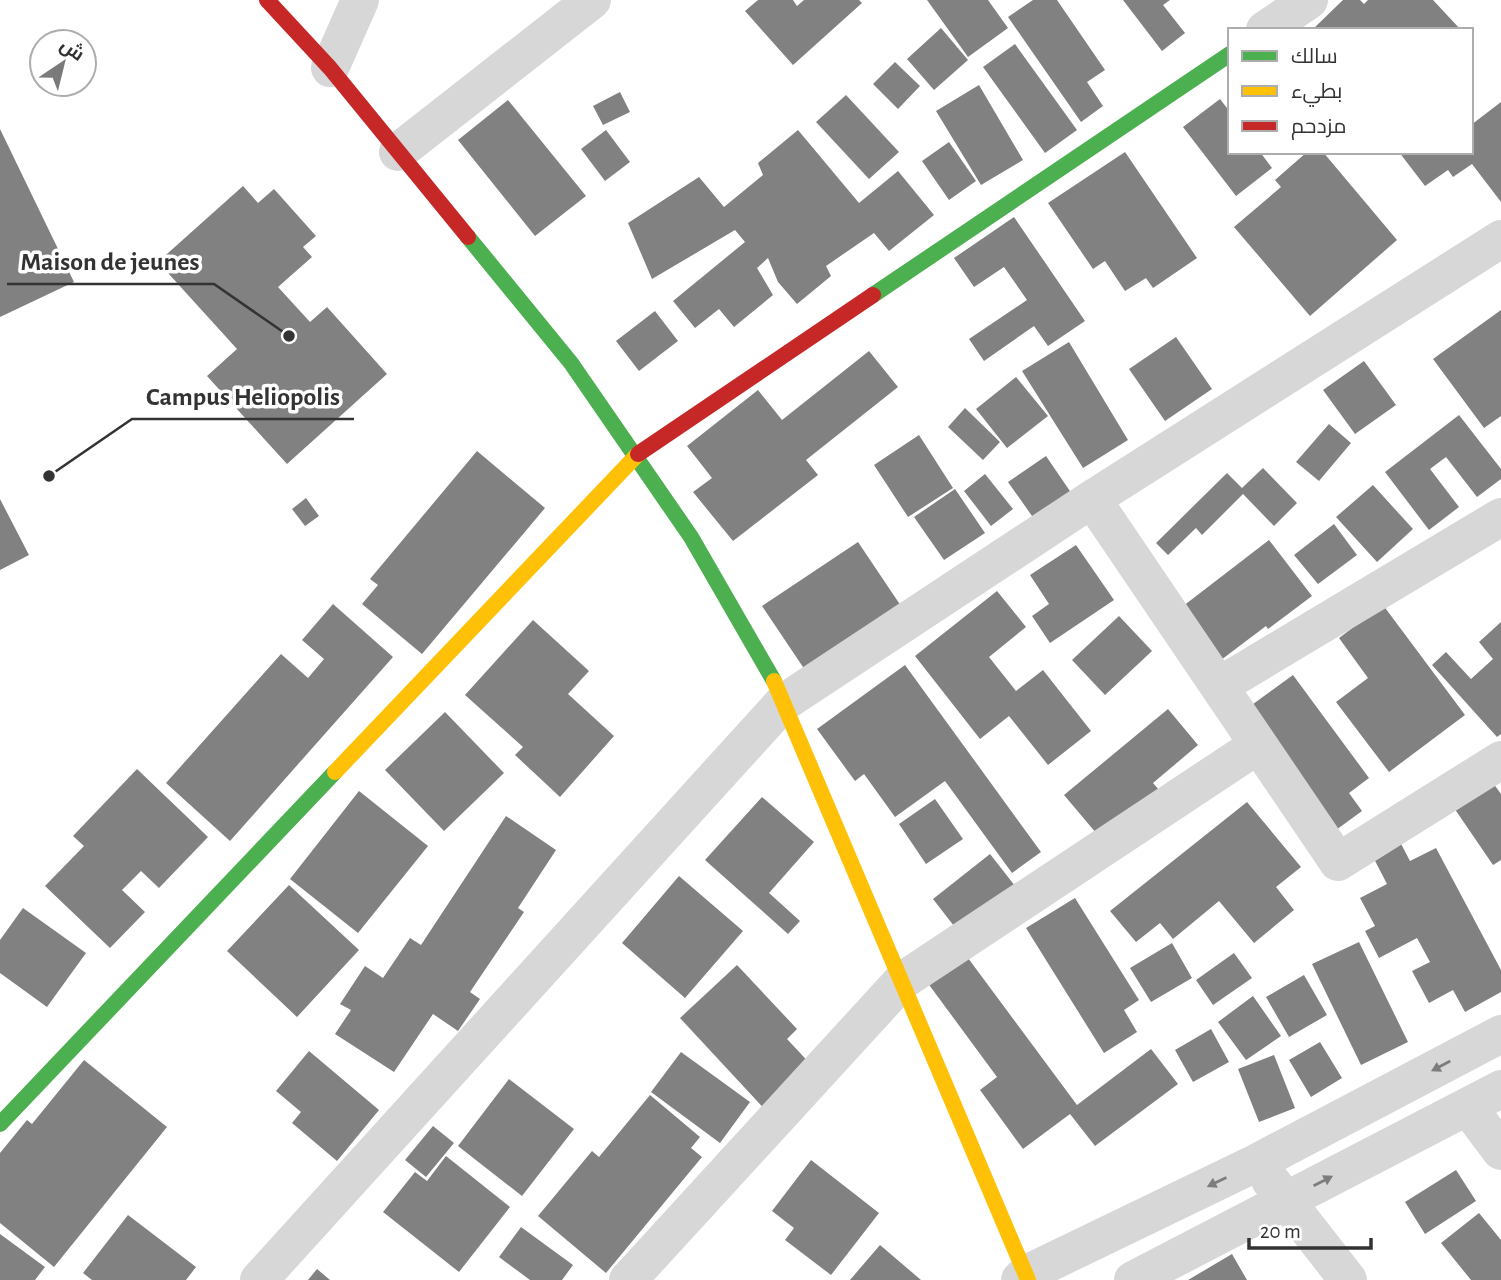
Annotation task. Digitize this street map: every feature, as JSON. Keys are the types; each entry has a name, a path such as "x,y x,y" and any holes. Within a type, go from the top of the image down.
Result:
{"street":[{"path":"267,0 330,68 571,363 691,537 772,675 1024,1278 1256,1163 1501,1034"},
{"path":"330,68 360,0"},
{"path":"1268,28 1309,0"},
{"path":"398,152 583,4"},
{"path":"0,1124 635,456 1228,55"},
{"path":"259,1280 783,703 1092,499 1501,239"},
{"path":"1092,499 1338,862 1501,760"},
{"path":"1219,686 1501,517"},
{"path":"628,1280 902,981 1258,745"},
{"path":"1133,1280 1501,1088"},
{"path":"1468,1107 1501,1151"},
{"path":"1256,1163 1287,1199 1348,1280"}],"building":[{"path":"758,0 793,0 797,6 804,0 859,0 862,3 793,65 745,11"},
{"path":"927,0 988,0 1008,28 968,57"},
{"path":"1033,0 1057,0 1105,70 1087,82 1103,106 1081,122 1008,17"},
{"path":"1123,0 1170,0 1163,5 1185,33 1162,51"},
{"path":"1343,0 1360,0 1364,4 1368,0 1433,0 1459,28 1314,28"},
{"path":"941,28 968,60 934,90 907,59"},
{"path":"1015,44 1077,130 1045,153 983,67"},
{"path":"895,62 920,86 898,109 873,84"},
{"path":"979,85 1023,160 981,185 936,111"},
{"path":"620,92 630,112 603,125 593,106"},
{"path":"846,95 899,152 869,179 816,122"},
{"path":"1220,99 1228,109 1228,154 1262,154 1272,168 1236,196 1183,127"},
{"path":"508,100 586,196 535,236 458,140"},
{"path":"1501,102 1501,202 1472,164 1453,177 1448,170 1425,186 1401,154 1473,154 1473,123"},
{"path":"0,129 74,282 0,317"},
{"path":"606,130 630,162 605,181 581,149"},
{"path":"798,130 859,203 898,171 934,215 889,251 874,233 826,266 831,276 797,304 778,282 768,258 757,268 773,295 734,327 719,309 695,328 673,301 745,242 735,230 652,279 628,223 699,177 724,207 763,175 758,163"},
{"path":"949,142 976,181 949,200 922,161"},
{"path":"1125,152 1197,258 1153,288 1146,278 1125,291 1105,261 1093,269 1048,203"},
{"path":"1305,154 1325,154 1397,240 1310,316 1234,227 1281,187 1275,180"},
{"path":"243,186 258,203 274,189 316,236 303,247 312,257 278,287 310,322 327,307 387,374 287,464 207,376 237,349 158,262"},
{"path":"1014,217 1085,321 1048,346 1034,326 984,361 969,339 1027,300 1004,267 974,287 954,258"},
{"path":"1501,310 1501,416 1484,428 1433,359"},
{"path":"655,311 678,341 639,371 616,341"},
{"path":"1176,337 1212,389 1165,421 1129,369"},
{"path":"1069,342 1128,440 1083,468 1022,371"},
{"path":"869,351 898,387 806,460 818,475 733,541 693,492 712,478 687,446 758,390 782,420"},
{"path":"1364,361 1396,405 1355,434 1323,390"},
{"path":"1016,377 1048,416 1007,448 976,409"},
{"path":"965,408 1000,442 983,460 948,427"},
{"path":"1459,415 1501,469 1501,479 1477,497 1446,457 1430,469 1459,507 1429,530 1385,472"},
{"path":"1329,424 1351,443 1319,481 1296,462"},
{"path":"919,435 953,488 908,517 874,465"},
{"path":"477,451 545,508 422,654 362,604 378,585 370,579"},
{"path":"1046,456 1074,497 1037,523 1008,482"},
{"path":"1263,468 1297,503 1274,526 1243,494 1202,535 1196,528 1168,555 1156,543 1227,473 1242,488"},
{"path":"985,474 1013,509 991,526 964,491"},
{"path":"1373,485 1413,529 1377,562 1336,517"},
{"path":"955,489 985,533 944,560 914,517"},
{"path":"306,498 319,516 305,526 292,509"},
{"path":"0,499 29,555 0,570"},
{"path":"1334,524 1357,555 1318,584 1294,555"},
{"path":"1269,540 1312,596 1268,629 1266,626 1205,672 1165,620"},
{"path":"858,542 901,606 805,670 762,606"},
{"path":"1076,545 1114,600 1050,643 1032,616 1049,604 1030,575"},
{"path":"997,591 1026,627 989,657 1016,691 1043,670 1091,731 1048,765 1009,716 980,739 915,656"},
{"path":"333,604 393,657 230,841 166,783 281,654 308,678 324,659 302,640"},
{"path":"1383,605 1465,715 1389,772 1336,702 1368,678 1339,638"},
{"path":"1119,616 1152,651 1105,695 1072,660"},
{"path":"533,620 589,671 568,694 614,736 560,797 515,755 523,747 465,695"},
{"path":"1501,622 1501,734 1497,737 1432,665 1446,652 1471,679 1493,659 1479,642"},
{"path":"905,665 1041,852 1012,873 945,781 895,817 864,774 855,781 817,729"},
{"path":"1293,675 1369,778 1349,793 1362,811 1336,830 1249,707"},
{"path":"1168,709 1198,745 1153,783 1160,791 1102,840 1064,795"},
{"path":"445,712 504,773 444,831 385,770"},
{"path":"137,769 208,837 159,888 141,871 122,890 145,912 110,948 45,886 84,846 73,836"},
{"path":"1488,776 1501,794 1501,860 1493,865 1450,802"},
{"path":"359,791 428,846 358,933 290,879"},
{"path":"762,797 814,842 769,893 800,921 788,934 705,860"},
{"path":"935,799 963,839 926,864 899,824"},
{"path":"1247,802 1301,867 1276,887 1294,910 1254,943 1219,901 1173,939 1160,923 1136,942 1110,911"},
{"path":"506,816 556,850 518,908 524,912 470,992 480,999 458,1031 433,1014 394,1072 335,1034 351,1010 340,1004 365,966 383,978 410,938 421,945"},
{"path":"1399,840 1410,861 1436,848 1501,970 1501,992 1465,1012 1453,990 1429,1003 1412,971 1430,962 1417,938 1379,958 1365,931 1375,926 1360,898 1387,884 1372,855"},
{"path":"990,854 1019,891 961,935 933,899"},
{"path":"679,876 743,931 685,998 622,943"},
{"path":"289,885 359,950 297,1017 227,951"},
{"path":"1075,898 1139,1000 1124,1010 1137,1032 1104,1053 1026,928"},
{"path":"23,908 86,953 47,1007 0,973 0,940"},
{"path":"1359,942 1408,1042 1361,1065 1312,964"},
{"path":"1172,943 1192,978 1151,1002 1130,968"},
{"path":"1234,953 1252,978 1213,1005 1196,980"},
{"path":"965,954 1077,1105 1151,1049 1178,1084 1095,1146 1070,1114 1023,1149 980,1090 997,1077 927,982"},
{"path":"737,965 797,1029 787,1039 816,1070 769,1114 680,1018"},
{"path":"1304,975 1327,1015 1289,1037 1266,997"},
{"path":"1253,996 1281,1036 1246,1060 1218,1022"},
{"path":"1211,1029 1229,1062 1193,1082 1175,1050"},
{"path":"1320,1042 1342,1078 1311,1097 1289,1060"},
{"path":"309,1051 379,1110 337,1161 292,1123 301,1112 276,1091"},
{"path":"681,1052 750,1102 720,1143 651,1092"},
{"path":"1274,1055 1295,1108 1259,1122 1238,1069"},
{"path":"84,1060 167,1127 54,1267 0,1223 0,1153 27,1120 32,1124"},
{"path":"509,1079 574,1129 522,1196 458,1146"},
{"path":"650,1095 700,1137 691,1148 702,1157 606,1273 538,1216 592,1151 599,1157"},
{"path":"433,1126 454,1143 426,1177 405,1160"},
{"path":"446,1156 510,1207 459,1272 383,1212 415,1172 427,1181"},
{"path":"811,1160 879,1213 831,1275 785,1240 794,1228 772,1211"},
{"path":"1456,1170 1476,1201 1425,1234 1405,1202"},
{"path":"1479,1213 1501,1240 1501,1280 1471,1280 1441,1243"},
{"path":"128,1215 196,1267 186,1280 92,1280 83,1273"},
{"path":"521,1227 573,1265 562,1280 530,1280 499,1257"},
{"path":"0,1234 45,1267 35,1280 0,1280"},
{"path":"880,1245 921,1280 850,1280"},
{"path":"1232,1254 1247,1280 1188,1280"},
{"path":"317,1269 330,1280 308,1280"}],"traffic: fast":[{"path":"873,295 1228,55"},
{"path":"468,237 571,363 691,537 774,681"},
{"path":"0,1124 335,772"}],"traffic: slow":[{"path":"335,772 638,454"},
{"path":"774,681 1028,1280"}],"traffic: jam":[{"path":"267,0 330,68 468,237"},
{"path":"638,454 873,295"}],"place":[{"name":"Maison de jeunes","path":"289,336"},
{"name":"Campus Heliopolis","path":"49,476"}]}
